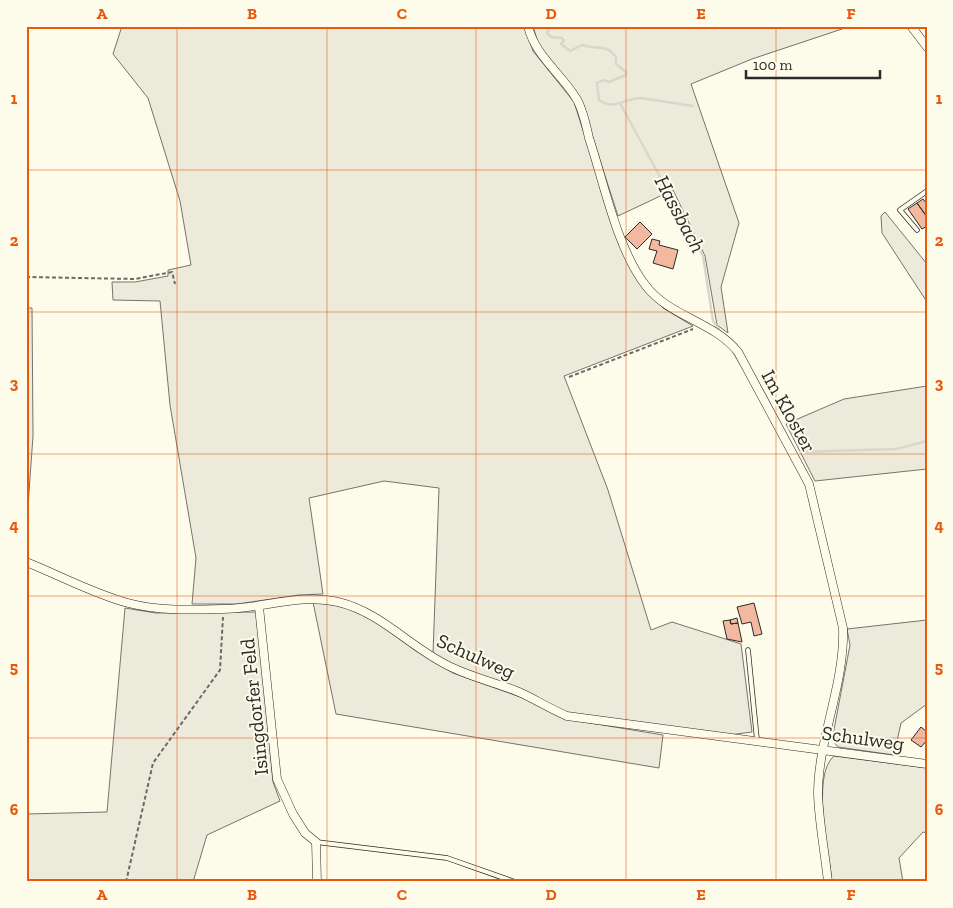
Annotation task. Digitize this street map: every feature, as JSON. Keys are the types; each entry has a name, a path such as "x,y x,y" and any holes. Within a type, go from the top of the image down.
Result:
{"street":[{"name":"Im Kloster","path":"528,26 537,48 577,99 622,240 636,270 647,286 664,304 700,322 729,341 738,352 809,484 843,628 844,650 824,750 818,794 828,882"},
{"path":"911,26 927,47"},
{"name":"Schulweg","path":"26,562 127,603 156,609 259,607 306,597 323,599 358,608 378,618 444,664 469,676 520,693 541,705 567,716 613,724 757,740 927,764"},
{"name":"Isingdorfer Feld","path":"259,607 277,779 293,814 305,833 316,842"},
{"path":"316,842 317,882"}],"lane":[{"path":"917,230 900,210 927,191"},
{"path":"748,650 757,740"},
{"path":"316,842 447,858 515,882"}],"path":[{"path":"26,277 135,279 172,272 175,284"},
{"path":"568,377 696,328 700,322"},
{"path":"126,882 153,763 220,670 223,609"}],"shaded area":[{"path":"122,26 524,26 533,51 574,102 618,241 644,288 663,308 693,326 564,376 608,490 651,630 672,622 741,644 752,732 729,735 567,713 470,673 433,654 439,488 384,481 309,498 323,594 299,595 237,604 192,604 196,558 170,405 160,301 113,300 112,282 135,282 168,276 168,270 191,265 180,201 148,98 113,54"},
{"path":"533,26 851,26 752,59 691,84 739,223 721,287 728,333 717,325 705,256 673,190 618,216 580,98 539,46"},
{"path":"885,212 927,264 927,302 882,233 881,216"},
{"path":"26,308 32,308 33,436 28,506"},
{"path":"927,386 927,469 815,481 786,424 844,399"},
{"path":"313,602 357,611 376,622 416,651 453,673 523,698 566,719 663,735 659,768 336,714"},
{"path":"125,608 156,613 257,612 273,782 280,801 207,835 193,882 26,882 26,814 107,812"},
{"path":"927,620 927,704 901,723 894,755 838,747 832,740 850,645 847,629"},
{"path":"834,756 927,768 927,833 923,832 899,858 903,882 832,882 822,797 827,766"}],"building":[{"path":"923,199 927,204 927,217 917,203"},
{"path":"917,203 927,217 927,226 922,229 908,209"},
{"path":"640,222 652,234 637,249 625,237"},
{"path":"652,239 660,241 659,245 678,250 673,269 653,263 657,251 649,249"},
{"path":"754,603 762,634 754,636 751,622 742,624 737,607"},
{"path":"737,618 738,623 731,624 730,620"},
{"path":"730,620 731,624 738,623 742,642 727,639 723,621"},
{"path":"921,727 927,732 927,740 921,747 911,740"}],"waterway":[{"name":"Hassbach","path":"549,26 547,33 551,37 562,38 564,41 561,44 570,51 582,45 604,48 612,52 616,57 616,64 626,72 626,75 609,82 603,80 597,83 599,100 615,104 641,98 693,106"},
{"name":"Hassbach","path":"621,105 703,256 713,321 719,330"},
{"name":"Hassbach","path":"733,352 741,365"},
{"name":"Hassbach","path":"800,452 896,449 927,441"}]}
